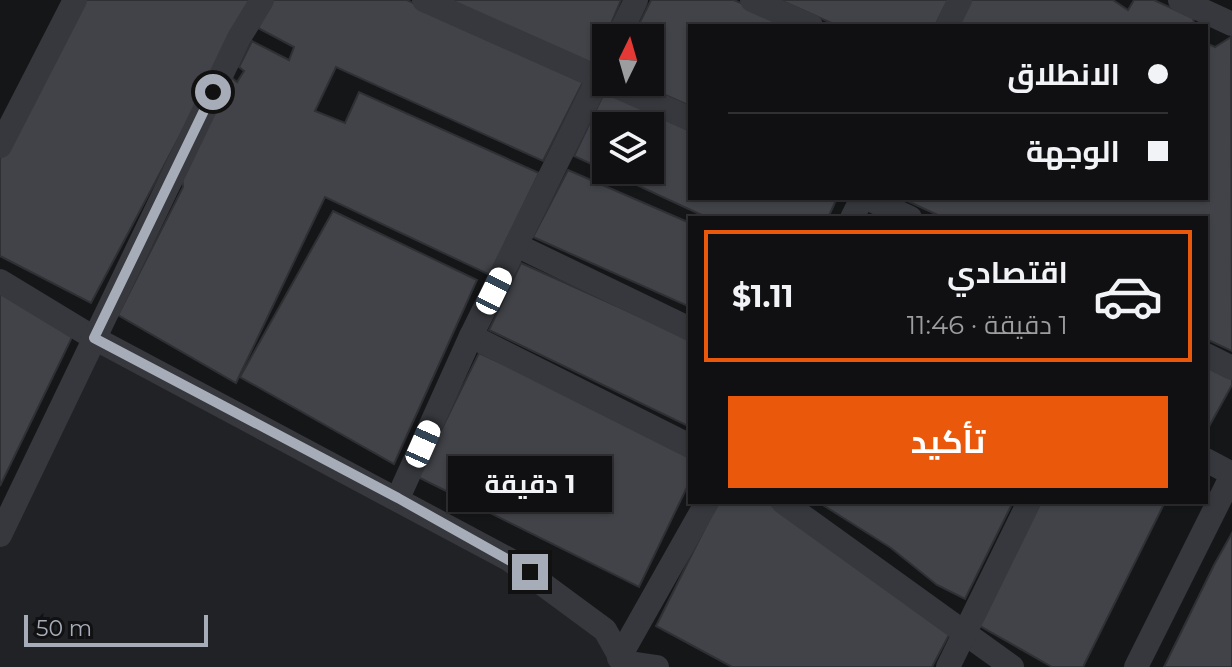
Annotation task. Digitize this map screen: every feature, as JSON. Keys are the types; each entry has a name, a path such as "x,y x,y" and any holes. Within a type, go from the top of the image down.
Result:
{"street":[{"path":"0,146 75,0"},
{"path":"0,535 239,38 262,0"},
{"path":"424,0 592,71"},
{"path":"625,24 636,0"},
{"path":"752,0 806,24"},
{"path":"948,24 960,0"},
{"path":"1180,0 1229,14"},
{"path":"398,498 471,336 594,96"},
{"path":"645,96 688,118"},
{"path":"869,200 905,216"},
{"path":"516,245 688,328"},
{"path":"0,281 94,338 398,498 530,572 605,630 619,658 637,666 657,667"},
{"path":"471,336 688,445"},
{"path":"1208,356 1232,368"},
{"path":"1136,667 1232,474 1208,461"},
{"path":"619,658 706,504"},
{"path":"786,504 1012,667"},
{"path":"948,667 1028,504"}],"shaded area":[{"path":"98,346 391,498 660,667 0,667 0,545"}],"building":[{"path":"84,0 252,0 91,303 0,256 0,159"},
{"path":"272,0 407,0 584,80 543,161 336,67 315,111 345,123 359,92 539,173 490,275 325,197 236,383 118,315 183,187 182,176 231,77 237,82 244,71 239,67 252,41 289,60 294,47 258,28"},
{"path":"439,0 621,0 611,24 592,24 592,64"},
{"path":"651,0 734,0 788,24 688,24 688,105 664,94 664,24 639,24"},
{"path":"780,0 948,0 936,24 834,24"},
{"path":"967,0 1113,0 1128,10 1134,0 1154,0 1193,18 1194,24 955,24"},
{"path":"1231,37 1232,351 1208,340 1208,216 940,216 905,200 1208,200 1208,44 1215,47"},
{"path":"603,96 616,96 652,112 595,112"},
{"path":"664,117 688,128 688,200 836,200 829,216 704,216 635,184 664,184"},
{"path":"592,118 592,164 574,156"},
{"path":"568,170 592,180 592,184 600,184 688,222 688,306 533,237"},
{"path":"333,211 477,280 394,464 240,377"},
{"path":"521,263 688,338 688,426 489,330"},
{"path":"0,288 76,329 0,486"},
{"path":"479,353 688,449 688,485 639,587 418,477"},
{"path":"1208,360 1232,373 1232,385 1208,428"},
{"path":"717,504 770,504 950,633 932,667 732,667 656,626"},
{"path":"821,504 1012,504 965,599 937,585 891,548"},
{"path":"1036,504 1164,504 1083,667 1052,667 973,622"},
{"path":"1232,533 1232,667 1164,667 1214,565"}],"route":[{"path":"213,92 94,338 398,498 530,572"}]}
